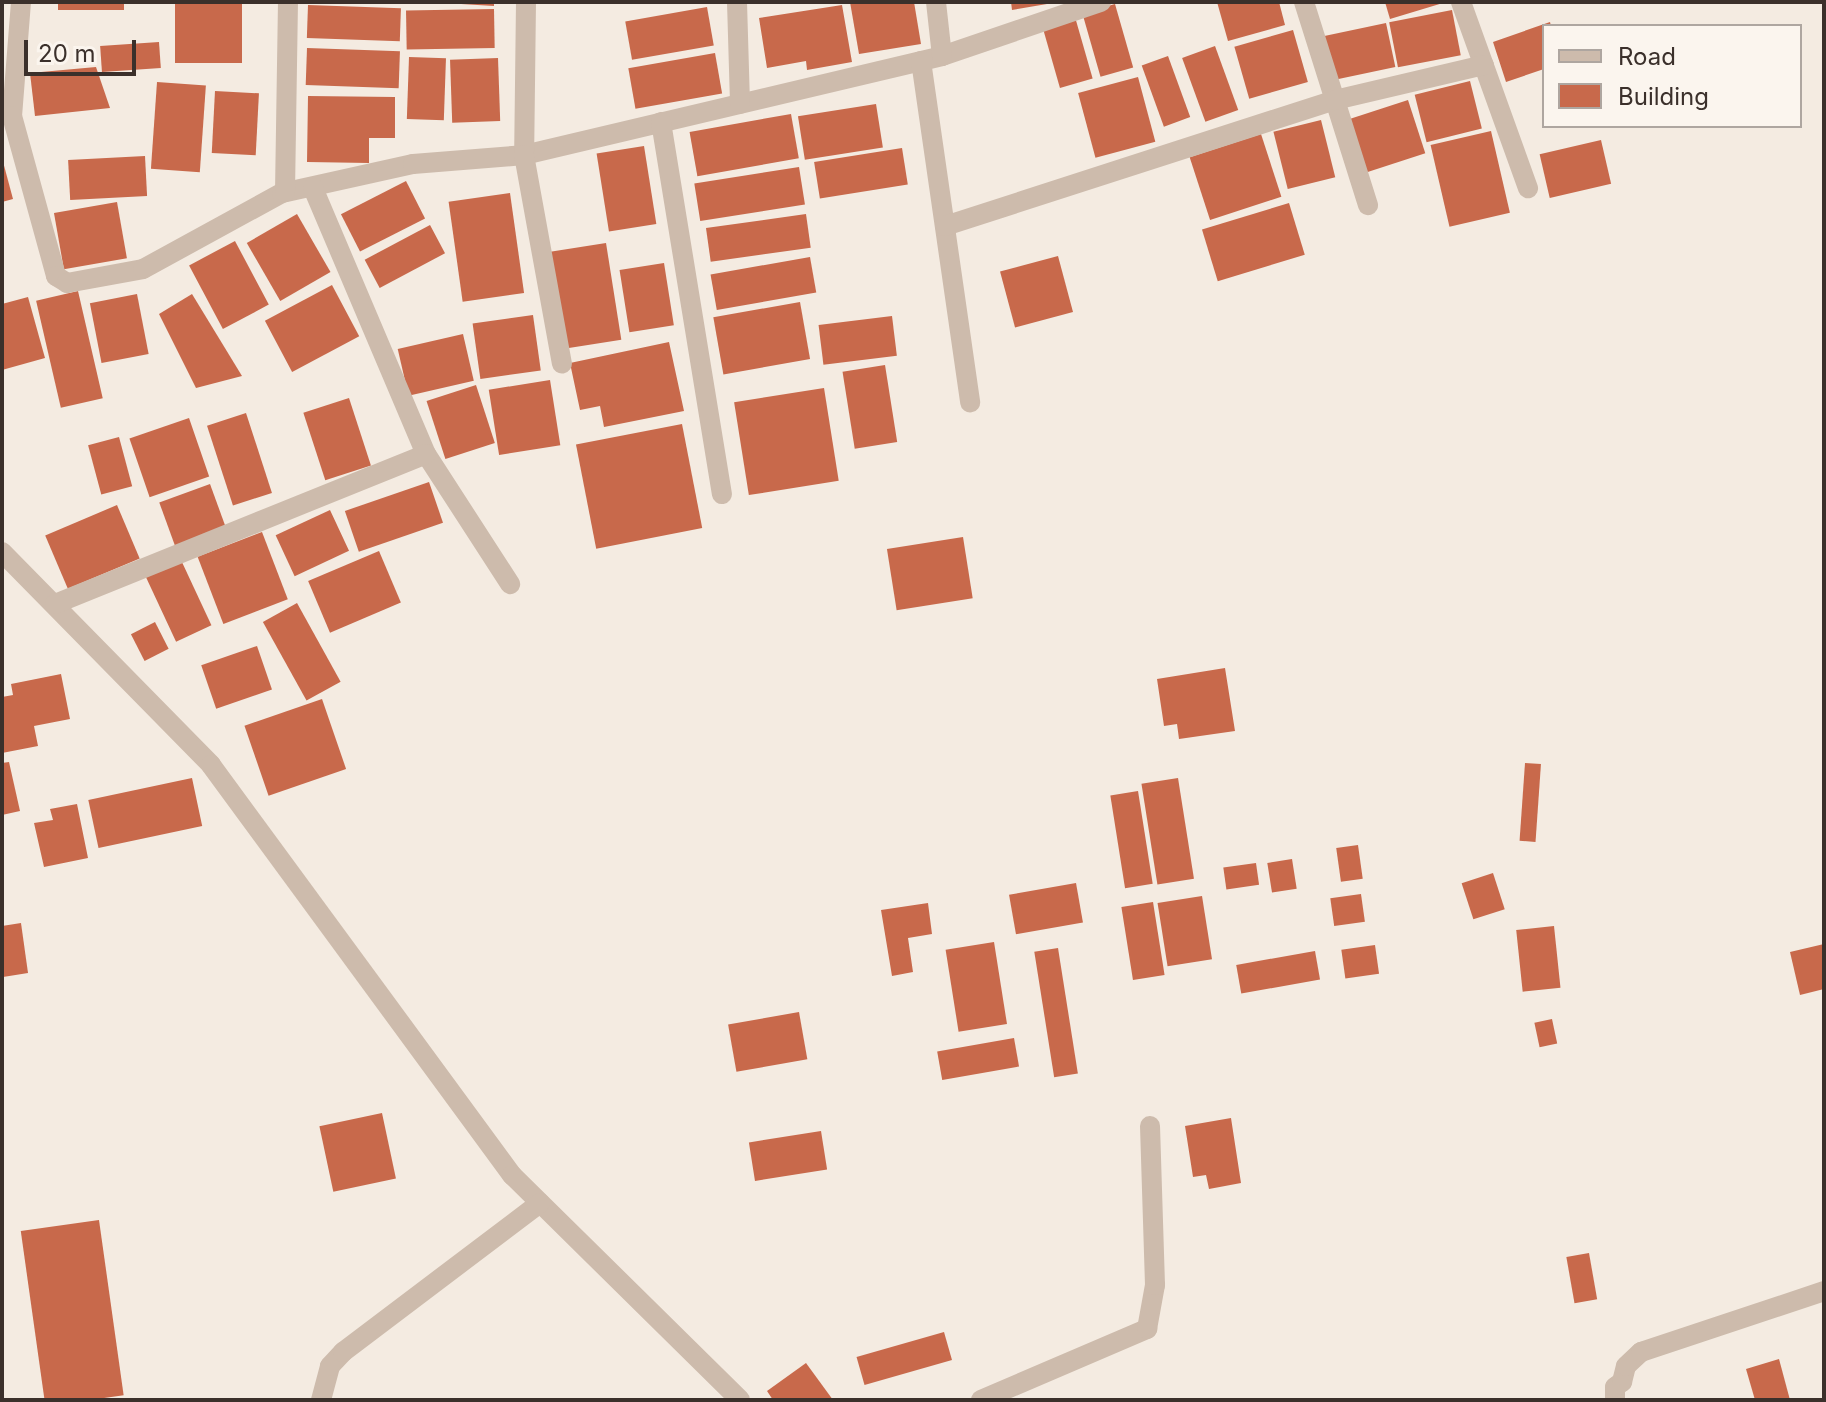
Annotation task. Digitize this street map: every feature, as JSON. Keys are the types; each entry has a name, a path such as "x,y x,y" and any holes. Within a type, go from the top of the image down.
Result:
{"street":[{"path":"21,2 7,118 56,276 63,282 143,269 285,192 413,164 524,155 942,56 1101,2"},
{"path":"285,192 288,2"},
{"path":"526,2 524,155 562,364"},
{"path":"737,2 740,104"},
{"path":"936,2 942,56"},
{"path":"1304,2 1368,205"},
{"path":"1461,2 1528,188"},
{"path":"921,61 970,402"},
{"path":"945,226 1335,100 1484,65"},
{"path":"661,122 722,494"},
{"path":"313,188 426,454 510,584"},
{"path":"55,604 426,454"},
{"path":"2,552 211,765 512,1175 740,1400"},
{"path":"981,1400 1147,1329 1155,1285 1150,1126"},
{"path":"321,1400 330,1366 343,1352 540,1203"},
{"path":"1615,1400 1615,1387 1622,1382 1626,1366 1641,1352 1824,1291"}],"building":[{"path":"58,2 124,2 124,10 58,10"},
{"path":"175,2 242,2 242,63 175,63"},
{"path":"428,2 494,2 494,6"},
{"path":"850,2 914,2 921,44 859,54"},
{"path":"1011,2 1047,2 1047,4 1012,10"},
{"path":"1217,2 1279,2 1285,25 1228,41"},
{"path":"1385,2 1443,2 1443,3 1390,19"},
{"path":"1115,4 1133,67 1101,77 1082,13"},
{"path":"308,5 401,8 400,41 307,38"},
{"path":"842,5 852,62 807,70 806,61 767,68 759,18"},
{"path":"707,7 714,45 632,60 625,21"},
{"path":"494,9 495,48 407,50 406,11"},
{"path":"1452,10 1461,55 1398,67 1389,22"},
{"path":"1075,17 1093,79 1060,88 1042,26"},
{"path":"1386,23 1395,67 1334,80 1324,36"},
{"path":"1542,25 1542,70 1506,82 1493,42"},
{"path":"1293,30 1308,82 1249,99 1234,47"},
{"path":"159,42 161,68 102,72 100,46"},
{"path":"1215,46 1238,110 1205,122 1182,58"},
{"path":"307,48 400,51 399,88 306,85"},
{"path":"715,53 722,93 635,109 628,68"},
{"path":"1168,56 1190,117 1164,127 1142,66"},
{"path":"409,57 446,58 444,120 407,119"},
{"path":"498,58 500,121 452,123 450,60"},
{"path":"96,67 110,108 35,116 30,73"},
{"path":"1138,77 1155,142 1095,158 1078,93"},
{"path":"1470,81 1482,129 1427,142 1415,95"},
{"path":"157,82 206,85 200,172 151,169"},
{"path":"215,91 259,93 256,155 212,153"},
{"path":"308,96 395,97 395,138 369,138 369,163 307,162"},
{"path":"1408,100 1425,153 1365,173 1348,119"},
{"path":"876,104 883,147 805,160 798,116"},
{"path":"791,114 799,158 697,176 690,132"},
{"path":"1321,120 1335,177 1288,189 1273,132"},
{"path":"1491,131 1510,213 1449,227 1431,145"},
{"path":"1261,134 1281,197 1210,220 1190,157"},
{"path":"1601,140 1611,184 1550,198 1540,154"},
{"path":"644,146 656,224 609,232 597,154"},
{"path":"902,148 908,185 820,198 814,162"},
{"path":"145,156 147,196 70,200 68,160"},
{"path":"2,158 13,199 2,202"},
{"path":"799,167 805,205 700,221 694,184"},
{"path":"406,181 425,218 360,252 341,214"},
{"path":"510,193 524,293 463,302 449,202"},
{"path":"117,202 127,258 64,269 54,213"},
{"path":"1289,203 1305,255 1218,281 1202,230"},
{"path":"297,214 330,272 280,301 247,243"},
{"path":"806,214 811,248 711,262 706,228"},
{"path":"430,225 445,253 380,288 365,260"},
{"path":"235,241 269,305 223,329 189,265"},
{"path":"606,243 621,340 564,349 549,252"},
{"path":"1058,256 1073,312 1015,328 1000,272"},
{"path":"810,257 816,292 717,310 711,275"},
{"path":"664,263 674,325 629,332 620,270"},
{"path":"332,285 359,336 292,372 265,321"},
{"path":"78,291 103,398 61,408 36,301"},
{"path":"137,294 149,354 102,363 90,303"},
{"path":"192,294 242,376 196,388 159,314"},
{"path":"28,297 45,358 2,370 2,304"},
{"path":"800,302 810,359 723,374 713,317"},
{"path":"533,315 541,370 480,379 473,323"},
{"path":"892,316 897,356 823,365 819,325"},
{"path":"463,334 474,381 409,396 398,349"},
{"path":"669,342 684,411 604,427 600,406 580,410 570,363"},
{"path":"885,365 897,442 855,449 843,372"},
{"path":"550,380 560,445 499,455 489,390"},
{"path":"476,385 495,443 445,459 427,401"},
{"path":"824,388 839,481 749,495 734,402"},
{"path":"349,398 371,466 325,480 303,413"},
{"path":"246,413 272,493 233,506 207,426"},
{"path":"189,418 209,477 150,497 129,439"},
{"path":"682,424 702,528 596,549 576,445"},
{"path":"119,437 132,486 101,495 88,445"},
{"path":"429,482 443,523 359,552 345,511"},
{"path":"210,484 227,531 176,549 159,502"},
{"path":"117,505 140,558 68,589 45,535"},
{"path":"330,510 349,551 295,576 276,535"},
{"path":"262,532 288,599 223,624 198,557"},
{"path":"963,537 973,598 897,610 887,549"},
{"path":"379,551 401,603 330,633 308,581"},
{"path":"181,560 211,625 176,642 146,576"},
{"path":"297,603 341,682 307,701 263,622"},
{"path":"155,622 169,649 145,661 131,634"},
{"path":"257,646 272,689 216,709 201,665"},
{"path":"1225,668 1235,731 1179,739 1177,724 1164,726 1157,679"},
{"path":"61,674 70,719 34,726 38,746 2,753 2,697 13,695 11,684"},
{"path":"322,699 346,769 269,796 244,726"},
{"path":"9,762 20,811 2,815 2,763"},
{"path":"1525,763 1541,764 1536,842 1520,841"},
{"path":"192,778 202,826 99,848 88,800"},
{"path":"1178,778 1194,879 1157,885 1141,784"},
{"path":"1138,791 1153,884 1125,888 1110,795"},
{"path":"77,804 88,858 44,867 34,823 53,820 50,809"},
{"path":"1358,845 1363,879 1341,882 1336,848"},
{"path":"1292,859 1297,889 1272,893 1267,863"},
{"path":"1256,863 1259,885 1226,889 1223,868"},
{"path":"1493,873 1505,909 1473,919 1462,883"},
{"path":"1076,883 1083,922 1016,934 1009,895"},
{"path":"1361,894 1365,922 1334,926 1330,898"},
{"path":"1202,896 1212,959 1168,966 1158,903"},
{"path":"1153,902 1165,975 1133,980 1121,907"},
{"path":"928,903 932,934 908,938 913,972 892,976 881,910"},
{"path":"21,923 28,973 3,977 2,926"},
{"path":"1554,926 1560,988 1523,992 1516,930"},
{"path":"994,942 1007,1024 959,1032 946,950"},
{"path":"1824,944 1824,989 1800,995 1790,952"},
{"path":"1375,945 1379,974 1345,978 1341,950"},
{"path":"1058,948 1078,1073 1054,1077 1034,952"},
{"path":"1315,951 1320,980 1241,993 1236,965"},
{"path":"799,1012 807,1059 736,1072 728,1025"},
{"path":"1552,1019 1557,1043 1540,1047 1534,1023"},
{"path":"1014,1038 1019,1067 942,1080 937,1052"},
{"path":"382,1113 396,1179 333,1192 319,1126"},
{"path":"1231,1118 1241,1183 1209,1189 1206,1175 1193,1177 1185,1126"},
{"path":"821,1131 827,1170 755,1181 749,1142"},
{"path":"99,1220 124,1395 90,1400 45,1400 21,1231"},
{"path":"1589,1253 1597,1299 1575,1303 1566,1257"},
{"path":"944,1332 952,1360 865,1385 857,1357"},
{"path":"1779,1359 1790,1400 1755,1400 1746,1369"},
{"path":"806,1363 833,1400 773,1400 767,1391"}]}
